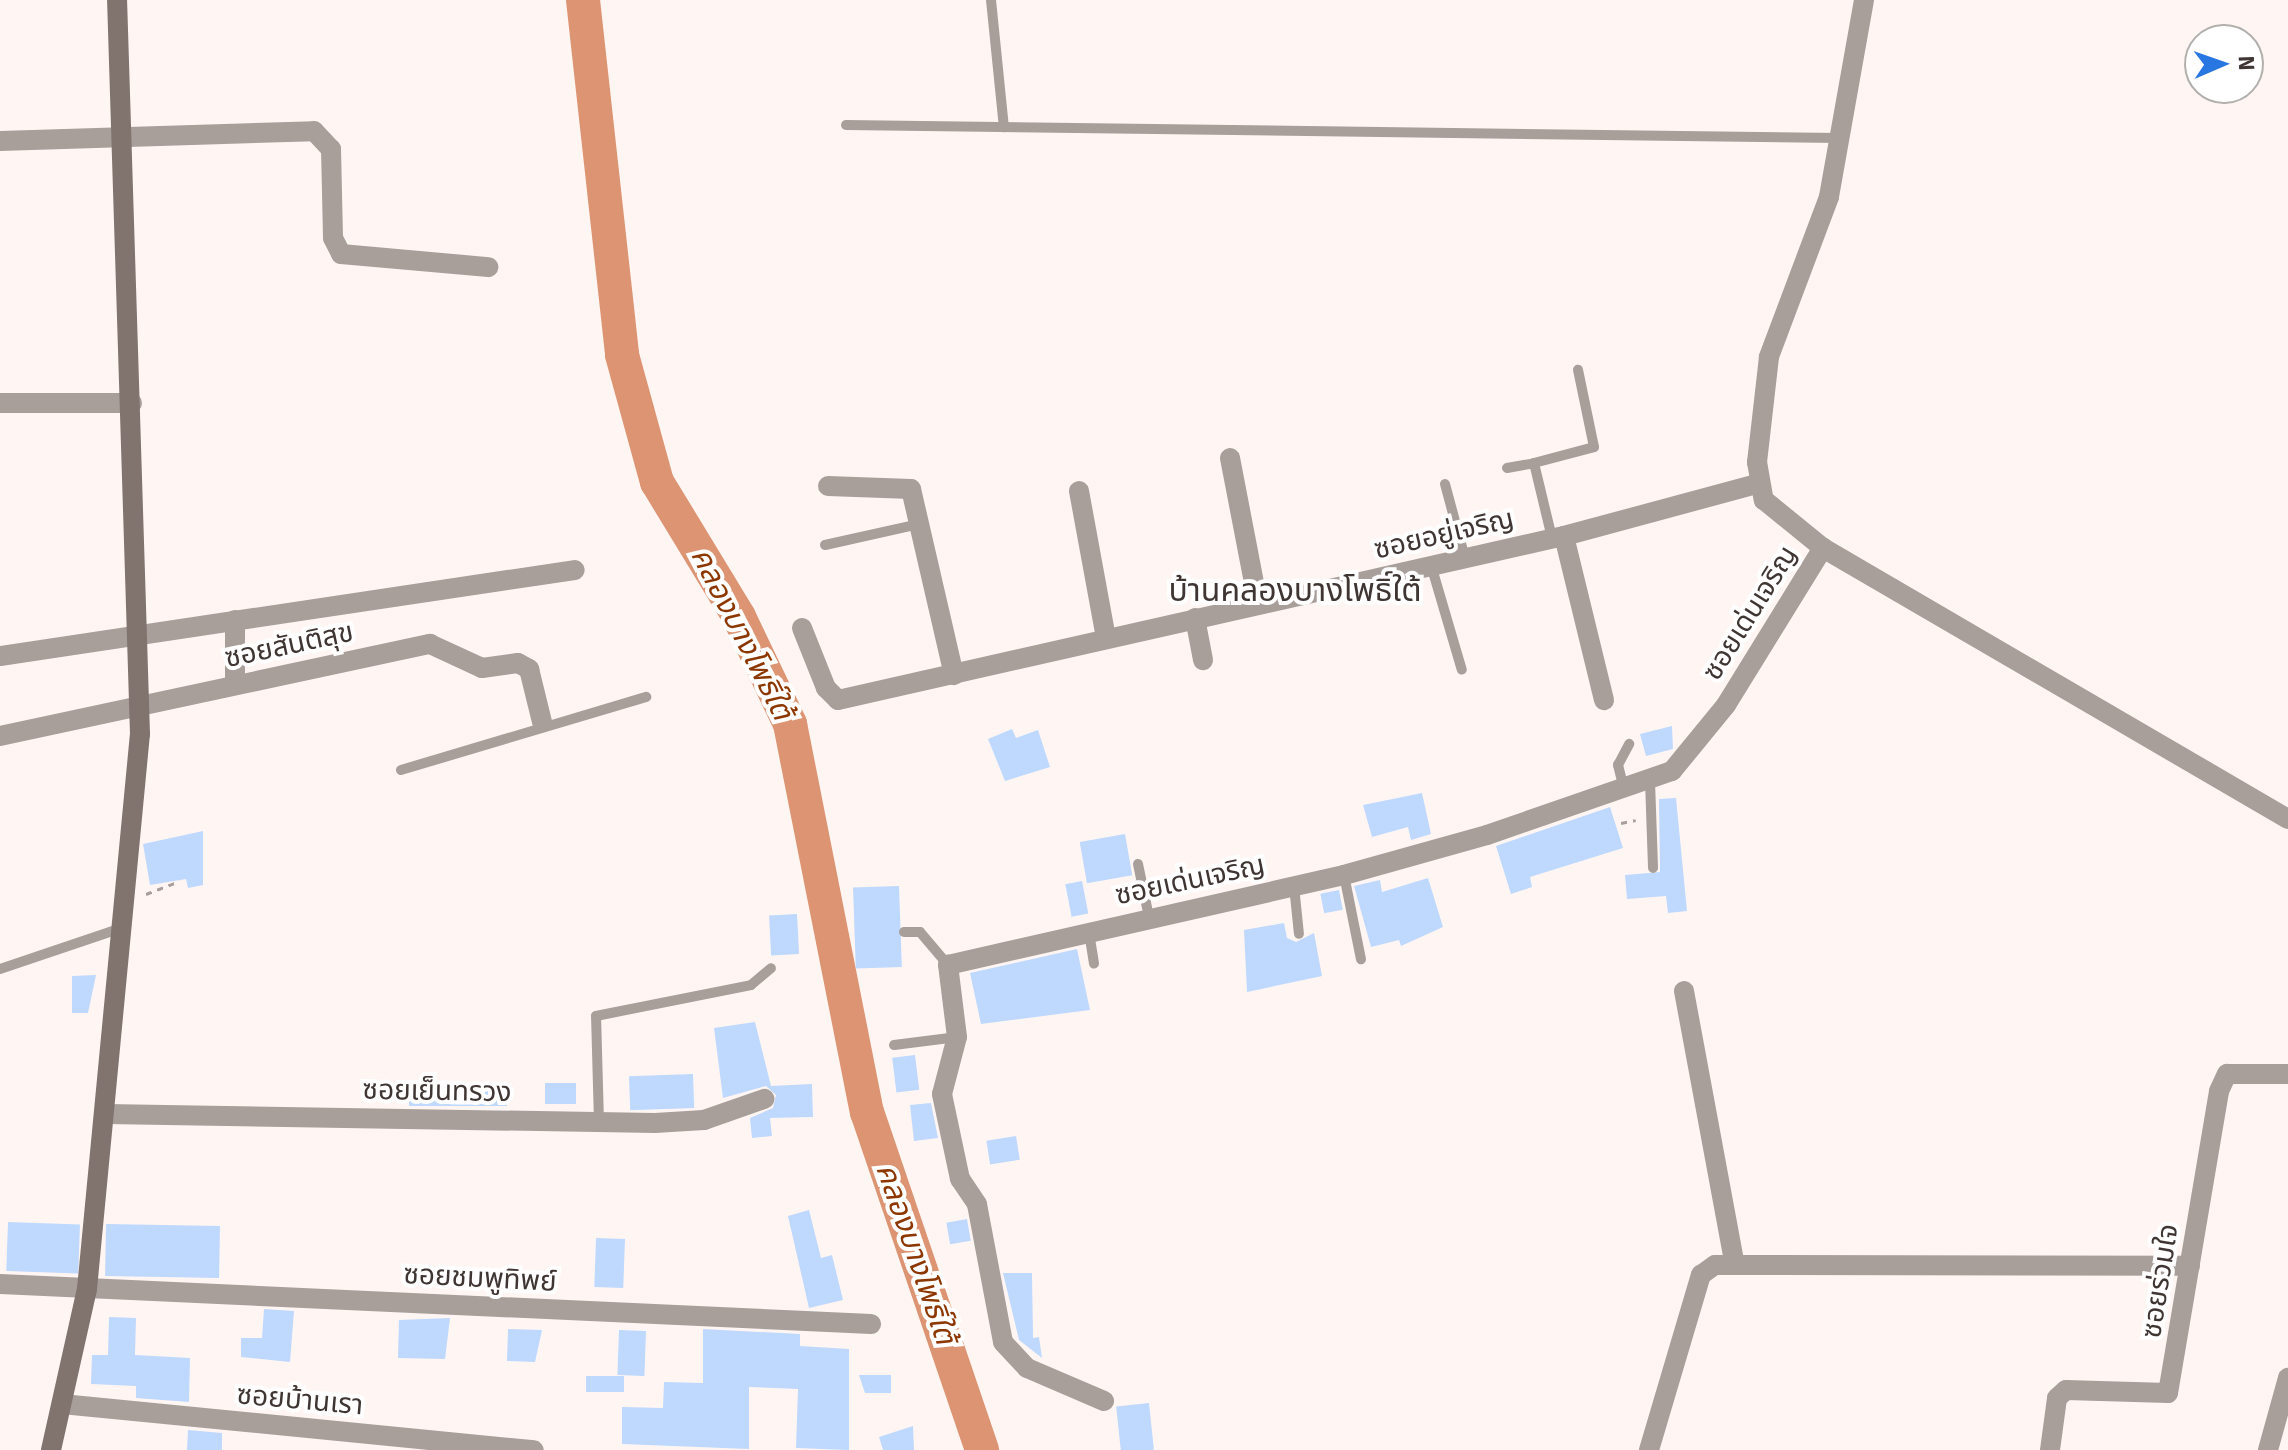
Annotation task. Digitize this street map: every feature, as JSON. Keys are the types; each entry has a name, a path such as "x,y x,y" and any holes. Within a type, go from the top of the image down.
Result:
{"street":[{"path":"51,1450 87,1289 106,1114 140,705 125,139 117,0"},
{"path":"1864,0 1842,138 1829,197 1769,357 1757,484 1779,518 1823,548 2288,819"},
{"path":"0,141 314,131 331,149 333,238 341,254 488,267"},
{"path":"0,403 132,403"},
{"path":"1230,458 1258,604"},
{"path":"828,486 902,484 911,489 954,675"},
{"name":"ซอยอยู่เจริญ","path":"802,628 826,688 838,700 1558,537 1757,484"},
{"path":"1079,491 1106,638"},
{"path":"1558,537 1604,700"},
{"name":"ซอยเด่นเจริญ","path":"948,965 1088,930 1344,875 1650,781 1688,758 1823,548"},
{"path":"0,656 139,630 235,620 575,570"},
{"path":"1195,618 1203,660"},
{"path":"235,620 235,685"},
{"name":"ซอยสันติสุข","path":"0,736 430,644 482,668 518,663 529,669 542,722"},
{"path":"948,965 957,1037 942,1094 960,1179 977,1204 1003,1342 1027,1368 1104,1401"},
{"path":"1684,991 1734,1261"},
{"name":"ซอยร่วมใจ","path":"2050,1450 2057,1398 2066,1390 2168,1393 2227,1074 2288,1074"},
{"name":"ซอยเย็นทรวง","path":"106,1114 599,1122 704,1120 764,1099"},
{"path":"1649,1450 1701,1275 1734,1261 2190,1266"},
{"name":"ซอยชมพูทิพย์","path":"0,1284 871,1324"},
{"path":"2268,1450 2288,1378"},
{"name":"ซอยบ้านเรา","path":"62,1404 534,1450"}],"lane":[{"path":"991,0 1004,127"},
{"path":"846,125 1842,138"},
{"path":"1507,468 1594,447 1578,370"},
{"path":"1534,463 1558,537"},
{"path":"1445,484 1465,558"},
{"path":"825,545 919,524"},
{"path":"1431,565 1462,670"},
{"path":"401,770 542,722 646,697"},
{"path":"1624,789 1618,765 1629,744"},
{"path":"1650,781 1647,818 1653,868"},
{"path":"1138,864 1149,917"},
{"path":"1344,875 1361,959"},
{"path":"1294,886 1299,934"},
{"path":"0,969 122,928"},
{"path":"1088,930 1094,964"},
{"path":"904,932 920,932 948,965"},
{"path":"599,1122 596,1016 751,985 771,968"},
{"path":"894,1045 957,1037"}],"path":[{"path":"1621,823 1647,818"},
{"path":"124,903 180,881"}],"building":[{"path":"1672,726 1673,749 1646,756 1640,734"},
{"path":"1012,729 1016,738 1038,730 1050,767 1005,781 988,739"},
{"path":"1422,793 1431,834 1411,840 1408,827 1372,837 1363,805"},
{"path":"1676,798 1687,911 1668,913 1666,896 1627,899 1625,875 1660,872 1659,799"},
{"path":"1610,807 1623,848 1530,877 1532,887 1511,894 1496,846"},
{"path":"203,831 203,885 188,888 186,879 150,885 143,844"},
{"path":"1125,834 1132,875 1087,883 1080,842"},
{"path":"1428,878 1443,927 1401,946 1399,940 1371,947 1354,886 1380,880 1382,892"},
{"path":"1082,881 1088,913 1072,917 1065,884"},
{"path":"899,886 902,967 856,969 853,888"},
{"path":"1339,890 1343,910 1324,913 1320,894"},
{"path":"797,914 799,954 771,955 769,915"},
{"path":"1284,923 1287,938 1296,942 1314,933 1322,976 1247,992 1244,930"},
{"path":"1077,949 1090,1010 981,1024 970,973"},
{"path":"96,975 88,1013 72,1013 72,976"},
{"path":"755,1022 771,1086 812,1084 813,1117 770,1118 772,1136 752,1138 750,1118 773,1108 776,1095 766,1086 723,1098 714,1028"},
{"path":"915,1055 919,1090 896,1093 892,1058"},
{"path":"693,1074 694,1108 630,1110 629,1076"},
{"path":"545,1083 576,1083 576,1104 545,1104"},
{"path":"409,1087 507,1087 507,1106 409,1106"},
{"path":"931,1103 938,1138 914,1141 910,1105"},
{"path":"1016,1136 1020,1160 990,1164 986,1141"},
{"path":"809,1210 821,1258 832,1255 843,1300 809,1308 788,1216"},
{"path":"967,1219 971,1241 950,1244 946,1223"},
{"path":"8,1222 80,1225 78,1273 6,1271"},
{"path":"106,1224 220,1226 219,1278 105,1276"},
{"path":"596,1238 625,1239 623,1288 594,1287"},
{"path":"1003,1273 1032,1273 1033,1338 1039,1337 1042,1358 1019,1340"},
{"path":"264,1309 294,1311 290,1362 241,1357 241,1338 262,1338"},
{"path":"109,1317 136,1318 135,1355 190,1358 189,1402 136,1398 136,1386 91,1384 92,1355 108,1355"},
{"path":"450,1318 445,1359 398,1358 399,1320"},
{"path":"508,1329 542,1330 535,1362 507,1361"},
{"path":"703,1329 800,1334 800,1346 849,1349 849,1450 796,1448 798,1389 749,1387 749,1449 622,1444 622,1407 663,1408 664,1382 703,1383"},
{"path":"619,1330 646,1331 644,1376 617,1375"},
{"path":"859,1375 891,1375 891,1393 865,1393"},
{"path":"586,1376 624,1376 624,1392 586,1392"},
{"path":"1149,1403 1154,1450 1121,1450 1116,1406"},
{"path":"913,1426 914,1450 883,1450 879,1437"},
{"path":"188,1430 222,1433 222,1450 187,1450"}],"waterway":[{"name":"คลองบางโพธิ์ใต้","path":"583,0 622,355 657,482 739,617 790,724 867,1112 982,1450"}],"district":[{"name":"บ้านคลองบางโพธิ์ใต้","path":"1295,591"}]}
